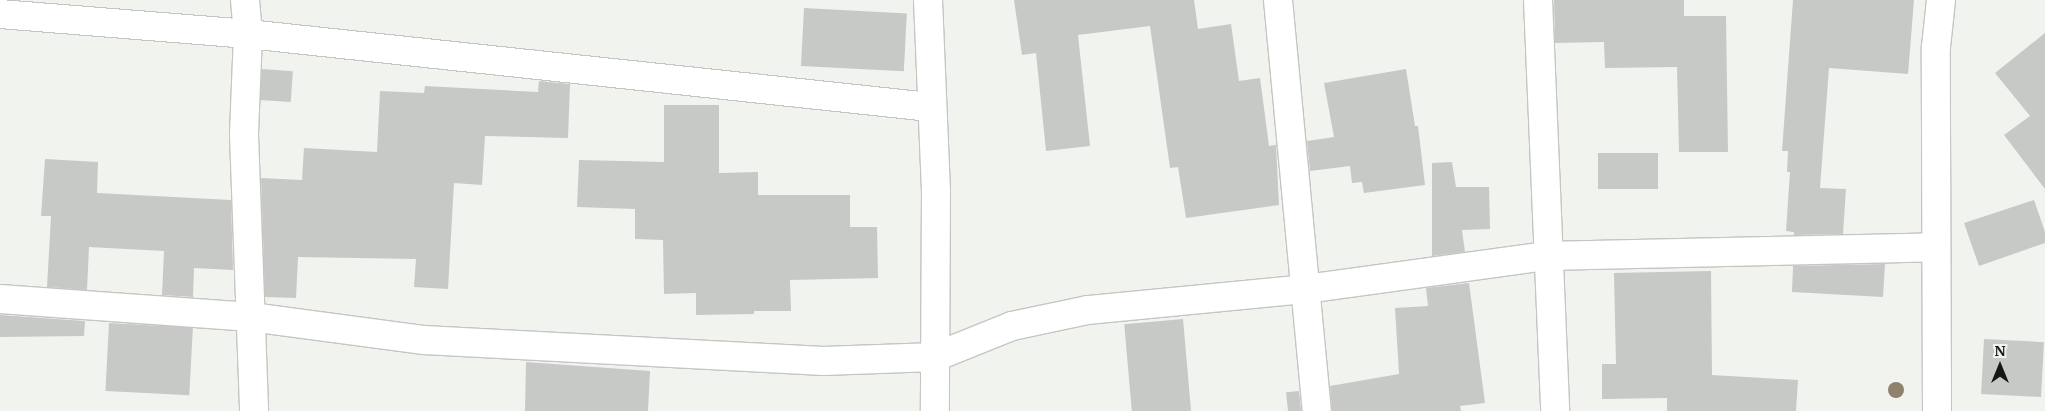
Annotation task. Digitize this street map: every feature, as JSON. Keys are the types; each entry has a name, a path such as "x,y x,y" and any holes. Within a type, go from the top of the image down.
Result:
{"street":[{"path":"245,0 248,34 244,135 254,411"},
{"path":"928,0 930,108 936,191 935,411"},
{"path":"1278,0 1317,411"},
{"path":"1538,0 1555,411"},
{"path":"1937,411 1936,46 1941,0"},
{"path":"0,14 248,34 930,108"},
{"path":"0,299 251,317 424,340 824,361 935,356 1012,326 1088,310 1306,289 1548,256 1936,247"}],"building":[{"path":"1014,0 1194,0 1198,29 1231,24 1239,81 1260,78 1269,146 1276,145 1279,205 1186,218 1178,167 1170,168 1150,26 1078,35 1090,146 1046,151 1036,53 1022,55"},
{"path":"1554,0 1684,0 1684,16 1726,16 1728,152 1679,152 1677,67 1605,68 1604,42 1555,43"},
{"path":"1793,0 1914,0 1908,74 1829,68 1820,188 1846,189 1843,234 1794,235 1794,232 1786,231 1790,172 1787,172 1788,151 1782,151"},
{"path":"804,8 907,13 904,71 801,66"},
{"path":"2045,33 2045,189 2004,135 2030,116 1995,73"},
{"path":"262,69 293,71 291,102 260,100"},
{"path":"1406,69 1415,126 1418,126 1425,185 1364,193 1362,182 1352,183 1350,166 1310,171 1307,141 1334,137 1324,83"},
{"path":"539,81 570,84 568,138 485,136 482,185 454,183 448,289 414,287 416,259 298,257 296,298 265,297 261,178 302,180 304,148 377,152 380,91 424,93 425,86 538,92"},
{"path":"664,105 719,105 719,173 758,172 758,195 850,195 850,227 877,227 878,278 790,280 791,311 754,311 754,314 696,315 696,293 664,294 663,240 635,239 635,209 577,207 579,160 664,162"},
{"path":"1598,153 1658,153 1658,189 1598,189"},
{"path":"45,159 98,162 97,193 231,200 233,270 194,268 193,297 162,295 164,251 89,247 87,290 47,287 51,216 41,216"},
{"path":"1452,162 1456,187 1489,187 1490,229 1462,230 1465,252 1432,256 1432,163"},
{"path":"2034,200 2045,232 2045,243 1979,266 1964,223"},
{"path":"1885,264 1883,297 1792,292 1793,266"},
{"path":"1711,271 1712,375 1798,380 1796,411 1667,411 1667,398 1602,399 1602,364 1616,364 1614,273"},
{"path":"1469,283 1485,403 1460,406 1461,411 1332,411 1330,386 1399,374 1395,308 1428,306 1426,288"},
{"path":"0,315 85,321 84,336 0,337"},
{"path":"1183,319 1191,411 1132,411 1124,324"},
{"path":"109,323 193,327 189,395 105,391"},
{"path":"1984,339 2044,342 2041,397 1981,394"},
{"path":"526,362 650,371 648,411 525,411"},
{"path":"1299,391 1301,411 1288,411 1286,392"}]}
